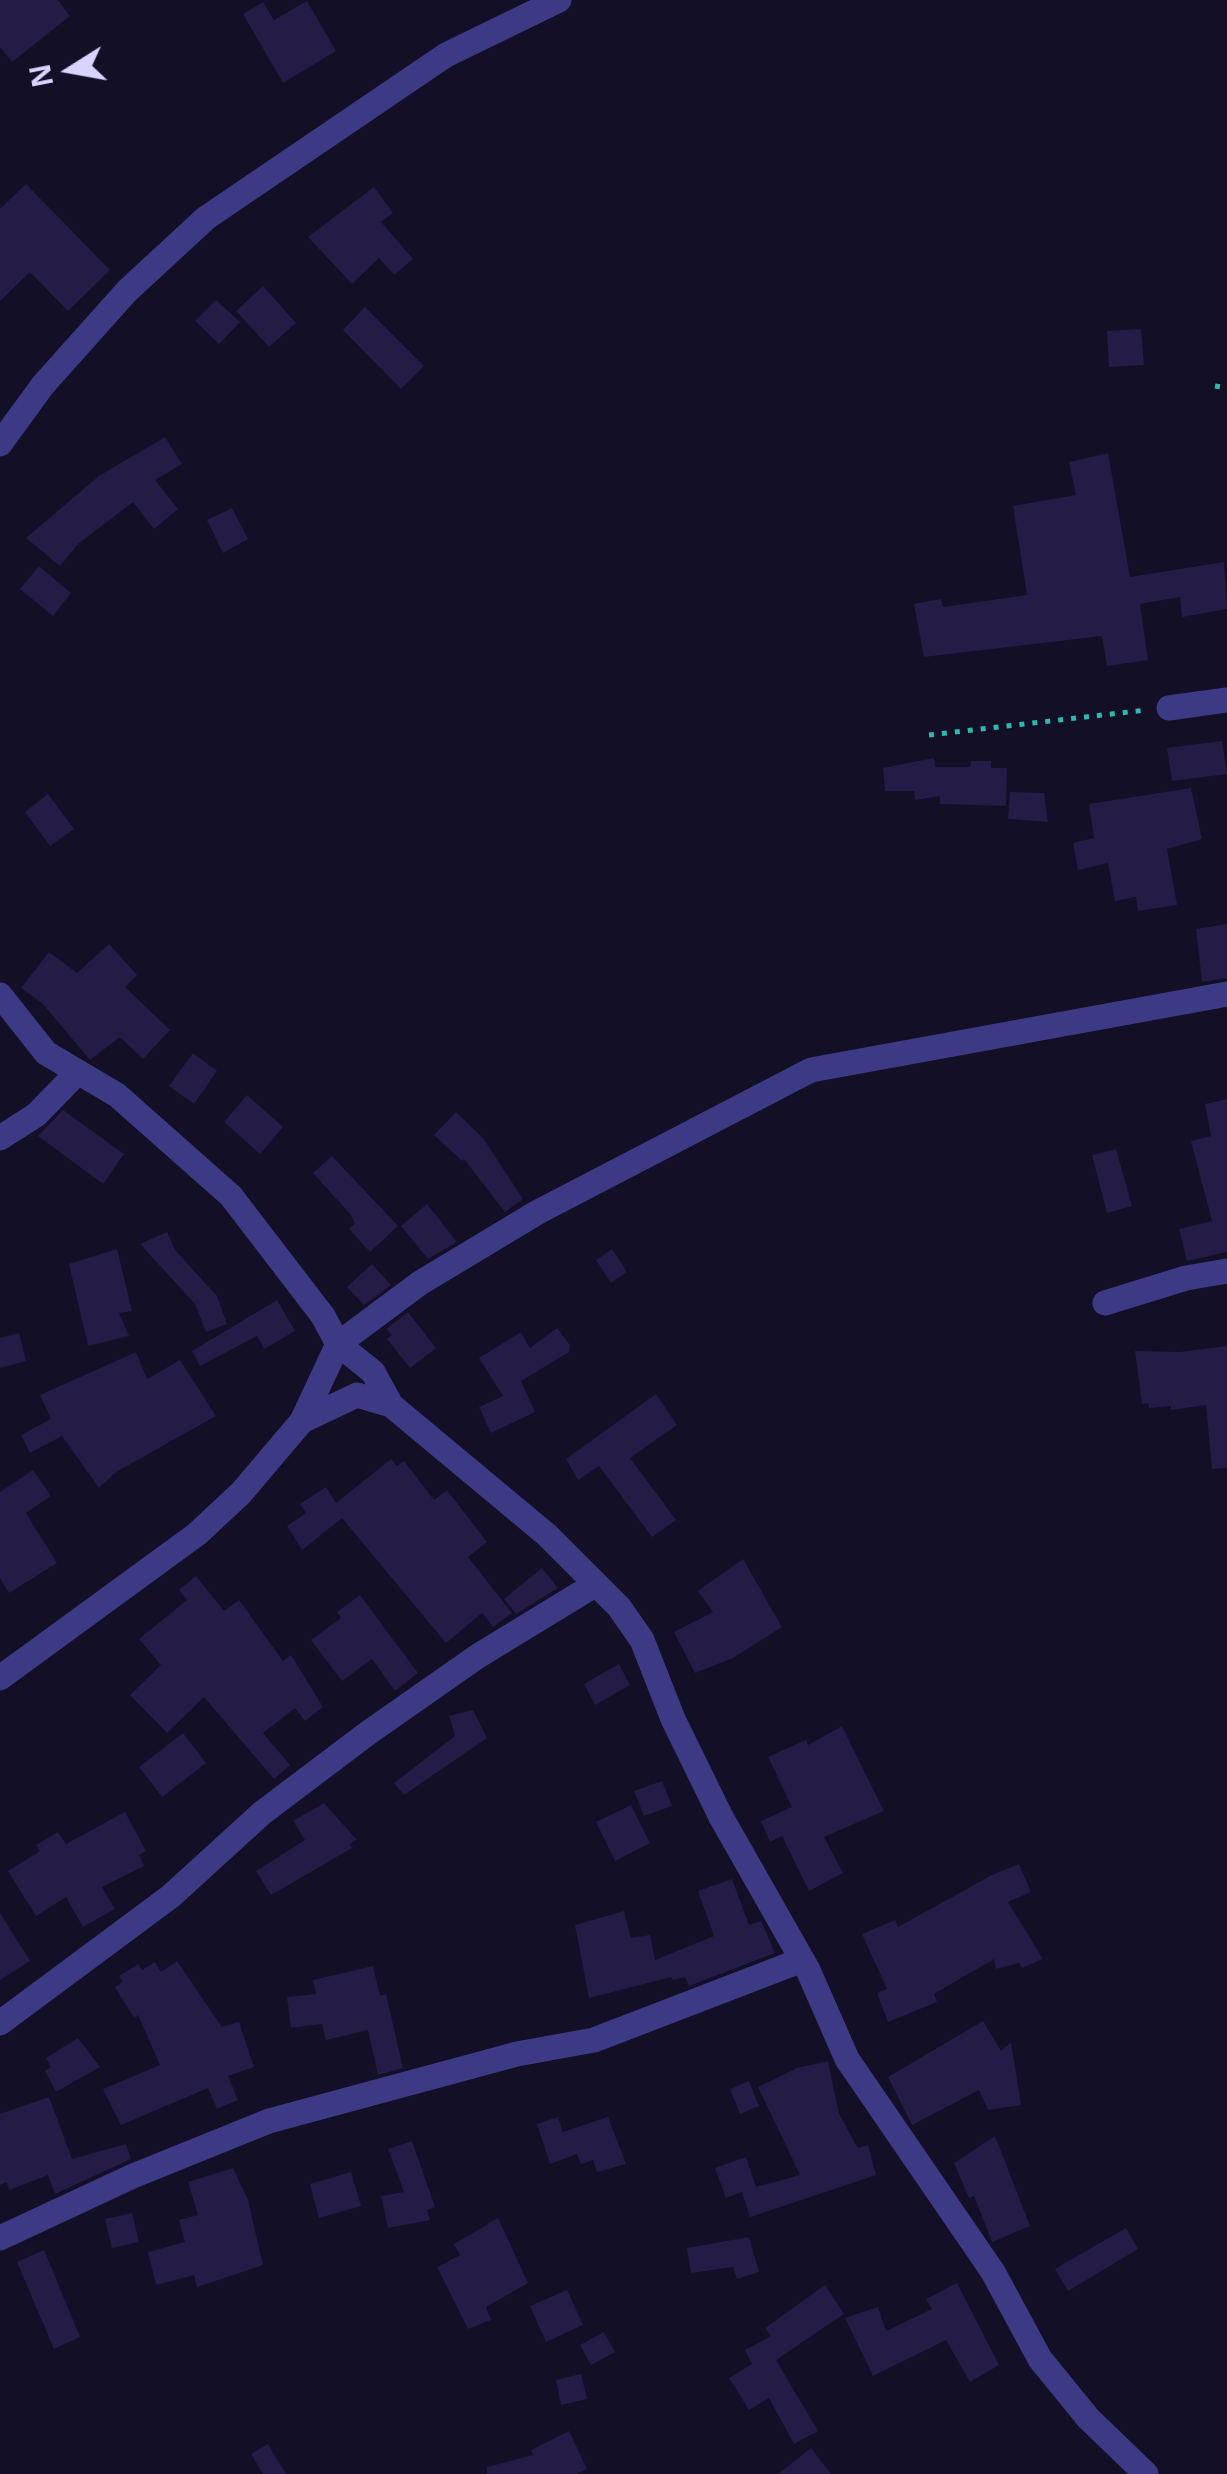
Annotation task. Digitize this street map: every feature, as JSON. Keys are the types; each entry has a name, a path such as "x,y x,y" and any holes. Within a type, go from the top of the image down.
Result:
{"street":[{"path":"0,443 43,385 127,291 206,218 446,56 559,0"},
{"path":"1169,708 1227,700"},
{"path":"0,1678 197,1534 241,1493 302,1421 338,1344 420,1283 538,1212 811,1070 1227,994"},
{"path":"0,995 46,1053 118,1095 231,1196 323,1316 338,1344 373,1372 391,1405 547,1535 596,1584 642,1640 722,1817 802,1960 847,2059 993,2272 1040,2358 1088,2418 1146,2474"},
{"path":"0,1138 36,1115 78,1072"},
{"path":"1105,1303 1186,1278 1227,1271"},
{"path":"302,1421 357,1395 391,1405"},
{"path":"0,2023 171,1896 262,1813 368,1732 478,1656 596,1584"},
{"path":"0,2238 133,2176 270,2121 517,2054 594,2040 802,1960"}],"path":[{"path":"1215,386 1227,388"},
{"path":"929,736 1169,708"}],"building":[{"path":"0,0 58,0 70,16 12,62 0,47"},
{"path":"307,1 336,51 283,83 243,14 263,2 274,20"},
{"path":"26,184 110,270 68,311 30,272 0,301 0,209"},
{"path":"374,187 393,213 381,222 413,259 394,275 379,258 352,284 308,237"},
{"path":"263,286 296,323 269,347 236,311"},
{"path":"216,300 240,322 219,344 195,321"},
{"path":"365,307 424,366 401,389 343,330"},
{"path":"1141,329 1144,365 1109,367 1107,331"},
{"path":"165,437 182,464 155,480 178,509 154,529 133,502 78,544 60,566 26,538 99,476"},
{"path":"1108,453 1130,577 1224,562 1227,609 1182,617 1180,597 1140,604 1148,660 1107,666 1102,636 924,657 914,604 941,599 943,607 1027,595 1013,506 1076,495 1069,462"},
{"path":"232,508 248,539 223,553 207,520"},
{"path":"39,566 71,593 53,616 20,589"},
{"path":"1222,741 1227,774 1172,781 1167,748"},
{"path":"934,758 935,767 970,767 971,761 991,761 991,768 1007,768 1006,806 940,804 940,796 915,800 914,791 885,791 883,768"},
{"path":"1191,788 1202,839 1167,849 1177,905 1138,911 1136,897 1115,901 1108,863 1078,870 1073,843 1094,838 1089,804"},
{"path":"1010,792 1044,793 1048,822 1008,819"},
{"path":"48,794 74,829 50,846 25,812"},
{"path":"1227,924 1227,978 1202,982 1196,929"},
{"path":"109,944 137,975 125,987 170,1030 143,1059 120,1037 90,1060 42,1003 21,988 49,952 77,973"},
{"path":"193,1053 217,1071 194,1104 169,1086"},
{"path":"247,1095 283,1127 260,1154 224,1122"},
{"path":"1227,1099 1227,1252 1187,1261 1179,1229 1212,1221 1191,1141 1211,1136 1205,1104"},
{"path":"63,1110 124,1154 103,1184 38,1136"},
{"path":"456,1112 483,1138 523,1199 505,1212 464,1159 434,1135"},
{"path":"1116,1149 1132,1206 1107,1213 1092,1155"},
{"path":"332,1156 398,1226 370,1252 349,1229 355,1223 350,1214 313,1173"},
{"path":"427,1204 457,1242 428,1259 401,1226"},
{"path":"167,1232 175,1250 217,1296 227,1324 206,1332 195,1304 140,1244"},
{"path":"117,1249 132,1311 119,1313 129,1336 88,1346 69,1264"},
{"path":"612,1249 627,1272 611,1283 596,1260"},
{"path":"372,1264 391,1285 364,1305 347,1287"},
{"path":"277,1300 295,1331 264,1349 257,1336 200,1366 192,1351"},
{"path":"408,1312 436,1348 410,1368 387,1339 392,1335 386,1329"},
{"path":"557,1328 570,1345 569,1352 521,1381 535,1412 491,1433 479,1407 503,1396 479,1358 521,1332 530,1348"},
{"path":"19,1333 26,1361 0,1368 0,1338"},
{"path":"1227,1346 1227,1468 1212,1469 1206,1405 1171,1410 1171,1406 1149,1408 1148,1403 1142,1404 1135,1351 1180,1352"},
{"path":"136,1352 147,1379 180,1360 216,1416 116,1472 99,1488 62,1436 30,1453 21,1435 51,1419 40,1395"},
{"path":"656,1394 677,1425 630,1458 676,1520 652,1537 599,1466 578,1480 566,1459"},
{"path":"391,1459 397,1466 404,1461 434,1500 447,1490 487,1542 468,1557 512,1613 493,1627 482,1613 446,1643 342,1518 302,1550 287,1526 306,1513 300,1504 326,1487 336,1503"},
{"path":"33,1470 51,1496 26,1513 57,1563 9,1593 0,1578 0,1492"},
{"path":"743,1559 782,1627 733,1658 695,1673 674,1632 713,1612 698,1591"},
{"path":"542,1568 558,1588 516,1614 504,1599"},
{"path":"196,1576 224,1611 239,1600 283,1661 291,1655 323,1707 305,1721 295,1708 263,1733 290,1765 274,1779 204,1697 167,1733 130,1695 161,1665 139,1639 187,1600 179,1590"},
{"path":"360,1595 418,1673 395,1691 372,1659 342,1681 311,1640 341,1618 337,1612"},
{"path":"619,1664 630,1685 595,1705 584,1684"},
{"path":"473,1710 487,1738 404,1795 394,1783 455,1736 449,1716"},
{"path":"842,1726 884,1811 824,1837 843,1873 809,1891 782,1836 770,1842 761,1821 792,1807 768,1757 806,1740 808,1745"},
{"path":"183,1733 206,1763 162,1797 139,1767"},
{"path":"662,1781 672,1806 644,1816 634,1791"},
{"path":"324,1803 357,1840 350,1844 352,1848 271,1895 256,1871 305,1840 293,1821"},
{"path":"631,1805 650,1843 615,1861 596,1822"},
{"path":"125,1812 146,1851 139,1855 144,1866 102,1887 115,1909 83,1927 66,1897 36,1916 8,1871 40,1851 36,1845 58,1832 66,1844"},
{"path":"1019,1864 1031,1892 1008,1902 1043,1959 1022,1968 1019,1963 996,1969 994,1959 934,1994 937,2002 888,2022 877,1993 887,1989 862,1934 895,1920 898,1927"},
{"path":"732,1879 749,1925 761,1921 775,1953 689,1986 685,1977 671,1977 589,1998 575,1925 624,1911 631,1938 650,1935 655,1960 714,1936 698,1891"},
{"path":"0,1913 30,1961 0,1980"},
{"path":"177,1961 222,2027 239,2022 254,2067 228,2076 238,2100 217,2109 208,2088 121,2125 103,2089 160,2065 138,2015 134,2018 115,1987 123,1982 119,1976 138,1964 142,1970 155,1962 161,1972"},
{"path":"373,1966 380,1996 386,1994 403,2068 378,2075 368,2030 326,2040 322,2024 291,2028 287,1997 316,1994 313,1980"},
{"path":"983,2021 1001,2051 1011,2042 1021,2105 988,2110 979,2090 912,2125 888,2077"},
{"path":"78,2038 100,2067 56,2092 45,2071 51,2067 46,2058"},
{"path":"828,2061 839,2114 858,2148 868,2145 876,2175 750,2217 742,2192 726,2198 715,2168 746,2157 756,2187 800,2175 758,2087 797,2068"},
{"path":"749,2081 759,2106 740,2114 730,2089"},
{"path":"49,2097 72,2159 126,2144 131,2159 55,2194 48,2175 9,2190 7,2182 0,2185 0,2114"},
{"path":"558,2117 563,2132 608,2117 626,2164 597,2172 593,2160 581,2164 577,2154 550,2164 537,2124"},
{"path":"995,2136 1030,2226 992,2242 974,2196 969,2198 954,2163"},
{"path":"412,2141 435,2207 427,2210 430,2220 388,2228 381,2196 404,2192 388,2149"},
{"path":"233,2168 248,2200 263,2265 197,2287 194,2275 156,2285 148,2252 185,2242 179,2220 198,2215 188,2182"},
{"path":"351,2172 361,2206 319,2218 310,2184"},
{"path":"132,2213 139,2242 112,2248 105,2219"},
{"path":"498,2218 528,2283 486,2307 491,2320 468,2329 437,2267 460,2255 454,2244"},
{"path":"1126,2228 1138,2249 1068,2291 1055,2269"},
{"path":"749,2237 759,2272 737,2279 733,2267 691,2273 687,2248"},
{"path":"44,2250 80,2337 54,2349 17,2262"},
{"path":"957,2283 999,2365 970,2382 946,2340 873,2376 845,2318 878,2307 886,2331 932,2309 926,2299"},
{"path":"825,2285 844,2314 776,2360 818,2431 794,2444 769,2398 749,2410 729,2378 752,2364 745,2350 771,2336 765,2328"},
{"path":"567,2290 583,2325 546,2342 530,2306"},
{"path":"604,2332 615,2352 591,2365 580,2345"},
{"path":"581,2374 587,2399 561,2405 556,2380"},
{"path":"569,2431 587,2469 576,2474 487,2474 487,2467 533,2455 531,2450"},
{"path":"268,2444 286,2474 263,2474 251,2454"},
{"path":"811,2448 831,2474 778,2474"}]}
